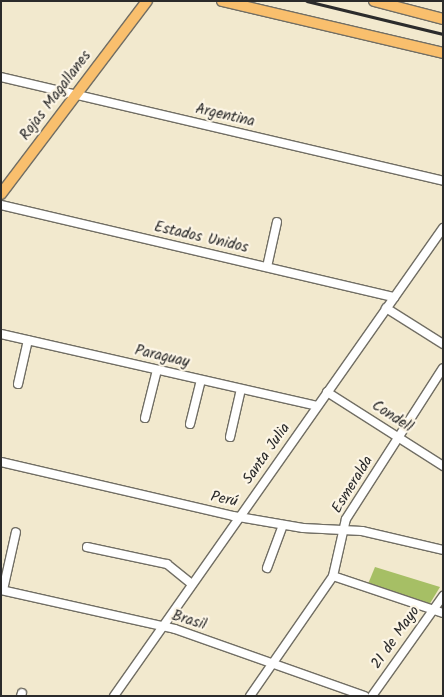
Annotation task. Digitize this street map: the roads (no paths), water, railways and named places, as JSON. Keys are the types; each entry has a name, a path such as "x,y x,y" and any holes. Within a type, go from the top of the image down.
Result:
{"main road":[{"name":"Rojas Magallanes","path":"134,16 141,1"},
{"name":"Rojas Magallanes","path":"1,194 147,1"},
{"path":"222,1 443,53"},
{"path":"381,2 443,19"}],"street":[{"name":"Argentina","path":"1,78 443,181"},
{"name":"Estados Unidos","path":"1,205 394,297"},
{"path":"267,267 277,222"},
{"name":"Santa Julia","path":"114,696 386,308 442,233"},
{"path":"386,308 443,344"},
{"name":"Paraguay","path":"1,334 317,406"},
{"path":"18,384 28,340"},
{"name":"Esmeralda","path":"250,696 333,576 343,530 398,437 443,368"},
{"path":"146,418 157,370"},
{"path":"190,424 201,380"},
{"path":"230,437 241,389"},
{"name":"Condell","path":"327,392 443,466"},
{"name":"Perú","path":"1,462 240,517 284,525 343,530 443,550"},
{"path":"267,568 284,525"},
{"path":"2,590 16,532"},
{"path":"87,547 166,564 192,584"},
{"path":"333,576 443,613"},
{"name":"Brasil","path":"2,590 162,627 362,695"},
{"name":"21 de Mayo","path":"372,696 443,596"}],"railway":[{"path":"307,1 443,34"}]}
